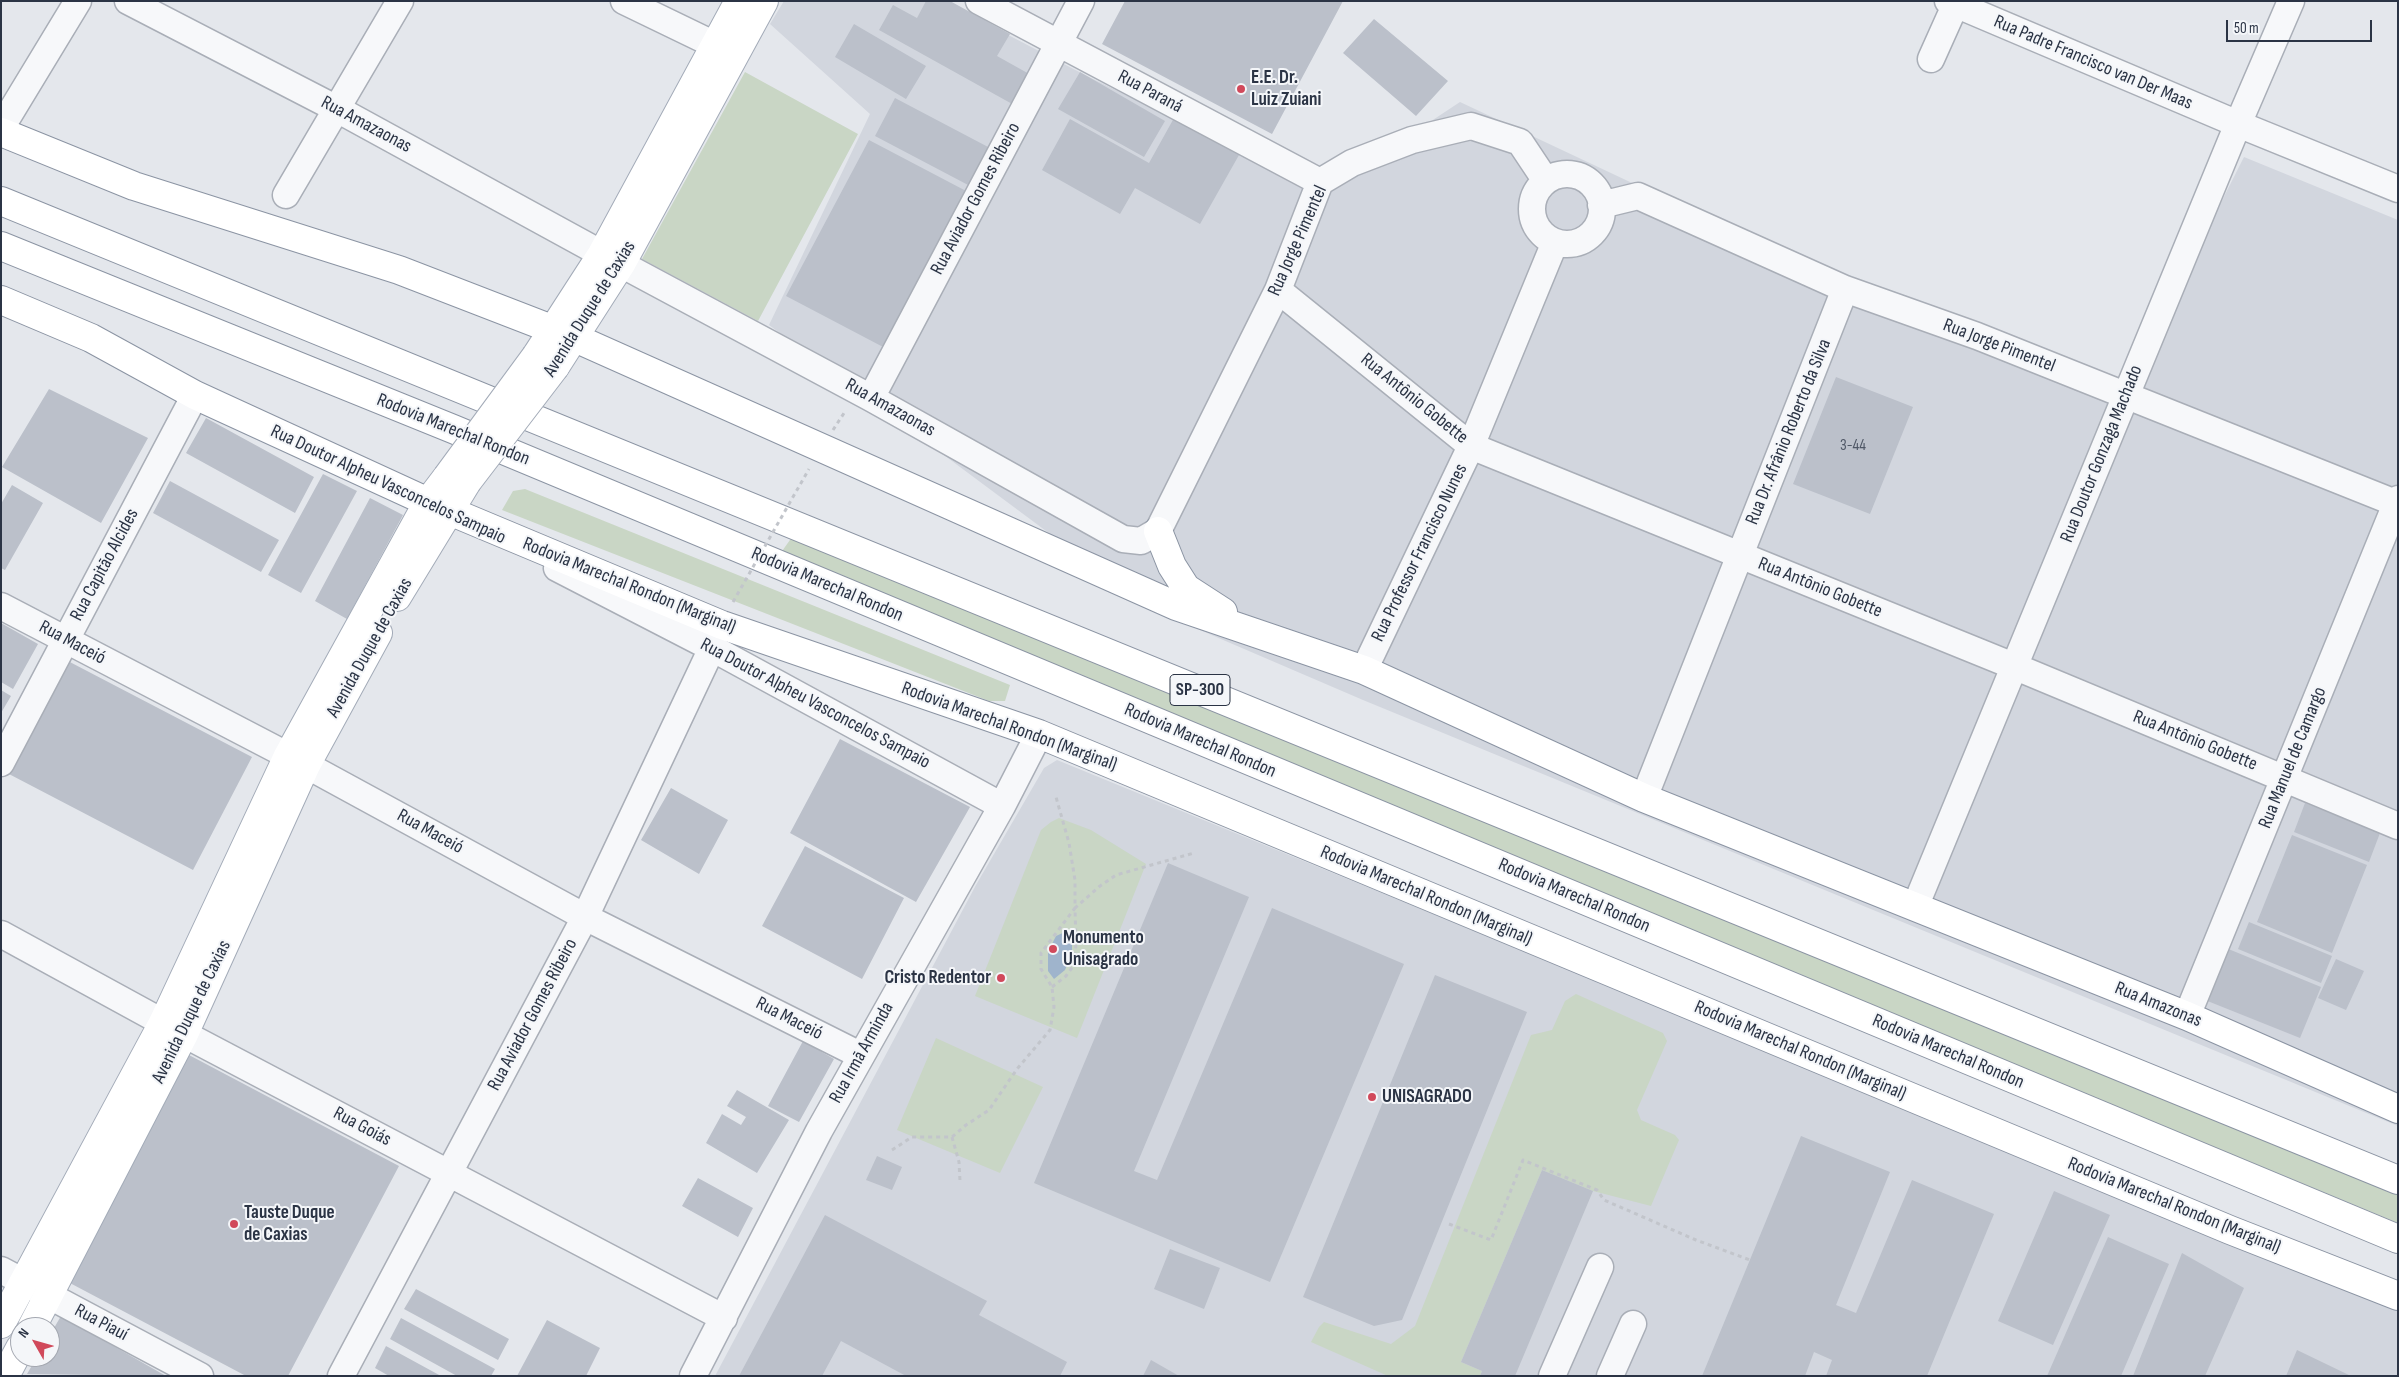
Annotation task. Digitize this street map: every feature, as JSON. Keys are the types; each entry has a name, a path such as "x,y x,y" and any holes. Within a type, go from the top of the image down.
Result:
{"main road":[{"name":"Avenida Duque de Caxias","path":"612,259 715,46 739,1"},
{"name":"Avenida Duque de Caxias","path":"37,1317 297,760 438,507 565,334 612,259 764,1"},
{"path":"1,130 134,186 398,270 565,334 1176,606 1364,670 1644,798 1915,907"},
{"name":"SP-300","path":"1,201 2398,1180"},
{"name":"Rodovia Marechal Rondon","path":"1,246 453,429 2398,1239"},
{"name":"Rua Doutor Alpheu Vasconcelos Sampaio","path":"1,300 91,338 195,395 438,507"},
{"name":"Rodovia Marechal Rondon (Marginal)","path":"438,507 722,625 1039,734 2230,1230 2398,1296"},
{"path":"1158,531 1172,566 1186,588 1258,635"},
{"name":"Rua Amazonas","path":"1915,907 2187,1016 2398,1109"},
{"name":"Avenida Duque de Caxias","path":"1,1324 12,1276 173,1028"}],"street":[{"path":"1,130 78,1"},
{"name":"Rua Amazaonas","path":"128,1 337,108 612,259 872,398 1123,539 1141,541 1158,531"},
{"path":"286,195 400,1"},
{"path":"624,1 715,46"},
{"name":"Rua Paraná","path":"979,1 1320,182"},
{"name":"Rua Aviador Gomes Ribeiro","path":"872,398 1081,1"},
{"name":"Rua Doutor Gonzaga Machado","path":"1915,907 2016,667 2125,395 2291,1"},
{"path":"1931,59 1954,2"},
{"name":"Rua Padre Francisco van Der Maas","path":"1954,2 2238,124"},
{"path":"2238,124 2398,189"},
{"name":"Rua Jorge Pimentel","path":"1158,531 1278,290 1320,182 1352,163 1404,143 1471,126 1520,142 1546,180"},
{"path":"1569,174 1581,177 1591,184 1598,193 1602,205 1599,222 1590,235 1571,244 1555,242 1541,233 1535,224 1532,212 1533,200 1538,189 1546,180 1557,175 1569,174"},
{"name":"Rua Jorge Pimentel","path":"1602,205 1638,196 1845,289 1978,336 2397,502"},
{"name":"Rua Professor Francisco Nunes","path":"1364,670 1471,446 1555,242"},
{"name":"Rua Dr. Afrânio Roberto da Silva","path":"1644,798 1845,289"},
{"name":"Rua Antônio Gobette","path":"1278,290 1471,446 2016,667 2398,826"},
{"name":"Rua Capitão Alcides","path":"1,763 195,395"},
{"name":"Rua Manuel de Camargo","path":"2187,1016 2397,502"},
{"name":"Rua Doutor Alpheu Vasconcelos Sampaio","path":"438,507 712,648 1002,806"},
{"name":"Rua Maceió","path":"1,606 297,760 585,916 860,1055"},
{"name":"Rua Aviador Gomes Ribeiro","path":"341,1376 585,916 712,648"},
{"name":"Rua Irmã Arminda","path":"693,1376 819,1131 860,1055 1002,806 1039,734"},
{"name":"Rua Goiás","path":"1,934 173,1028 724,1318"},
{"path":"1552,1376 1600,1267"},
{"name":"Rua Piauí","path":"12,1276 200,1376"},
{"path":"1610,1376 1633,1324"}],"path":[{"path":"733,602 809,469"},
{"path":"1052,986 1066,976 1074,965 1076,944 1075,880 1069,842 1056,797"},
{"path":"892,1150 912,1137 952,1137 989,1110 1013,1075 1050,1030 1054,1007 1052,986 1041,968 1042,953 1074,908 1116,875 1194,853"},
{"path":"952,1137 959,1162 960,1181"},
{"path":"1449,1224 1491,1240 1523,1160 1597,1190 1604,1200 1696,1240 1750,1260"}],"shaded area":[{"path":"784,1 943,1 1085,75 1324,192 1460,102 1800,262 2130,383 2244,157 2398,220 2398,1126 1363,700 1151,609 769,325 870,114 770,24"},
{"name":"UNISAGRADO","path":"1057,760 2398,1309 2398,1376 715,1376 976,885 1044,768"}],"green space":[{"path":"745,72 858,134 758,321 642,259"},
{"path":"525,489 1010,685 1005,701 989,701 502,510 513,491"},
{"path":"797,530 2398,1193 2398,1223 780,554"},
{"path":"1059,818 1091,830 1146,864 1077,1038 975,996 1041,830"},
{"path":"1576,994 1663,1033 1667,1041 1637,1110 1641,1120 1675,1135 1679,1140 1651,1206 1593,1191 1542,1170 1461,1362 1482,1371 1480,1376 1388,1376 1311,1342 1324,1322 1391,1344 1415,1326 1531,1035 1552,1030 1565,1001"},
{"path":"936,1038 1043,1087 1000,1173 897,1130"}],"water":[{"path":"1065,932 1072,943 1072,954 1065,970 1054,979 1048,971 1048,952 1056,936"}],"building":[{"path":"926,1 950,1 1010,34 997,56 1031,75 1014,105 879,30 893,5 917,18"},
{"name":"E.E. Dr. Luiz Zuiani","path":"1125,1 1343,1 1272,134 1102,44"},
{"path":"1374,19 1448,81 1416,116 1343,53"},
{"path":"854,24 926,66 906,99 835,57"},
{"path":"1080,72 1165,121 1144,157 1058,109"},
{"path":"895,98 990,148 970,186 875,136"},
{"path":"1174,118 1239,155 1200,224 1135,188 1120,214 1042,170 1070,119 1149,163"},
{"path":"869,140 968,192 885,348 786,296"},
{"path":"1836,377 1913,407 1870,514 1793,484"},
{"path":"49,389 148,438 101,523 2,467"},
{"path":"206,418 314,477 295,513 186,453"},
{"path":"323,474 357,491 301,593 268,575"},
{"path":"170,481 279,540 261,572 153,513"},
{"path":"12,485 43,503 5,570 1,568 1,504"},
{"path":"370,498 403,515 347,619 315,601"},
{"path":"1,623 38,644 13,689 1,682"},
{"path":"66,660 252,757 193,870 7,773"},
{"path":"1,690 11,696 1,713"},
{"path":"840,739 970,807 916,902 790,833"},
{"path":"671,788 728,820 699,874 641,840"},
{"path":"2305,803 2380,833 2369,862 2294,832"},
{"path":"2292,835 2367,865 2332,953 2257,922"},
{"path":"805,846 904,898 862,979 762,926"},
{"path":"1168,863 1249,897 1134,1171 1157,1180 1272,908 1404,964 1270,1282 1034,1183"},
{"path":"2249,922 2332,956 2321,983 2238,949"},
{"path":"2226,948 2321,987 2300,1038 2205,1000"},
{"path":"2336,959 2364,971 2346,1010 2318,998"},
{"path":"1435,975 1527,1012 1402,1320 1374,1326 1303,1297"},
{"path":"803,1041 834,1059 799,1122 768,1106"},
{"name":"Tauste Duque de Caxias","path":"189,1055 399,1166 288,1376 246,1376 68,1282"},
{"path":"737,1090 789,1120 757,1173 706,1143 722,1114 741,1125 746,1117 727,1106"},
{"path":"1801,1136 1890,1172 1836,1305 1856,1313 1912,1180 1994,1214 1927,1376 1826,1376 1832,1360 1814,1352 1805,1376 1702,1376"},
{"path":"877,1156 902,1167 892,1190 866,1180"},
{"path":"1542,1170 1593,1191 1515,1376 1480,1376 1482,1371 1461,1362"},
{"path":"698,1178 753,1208 738,1237 682,1206"},
{"path":"2054,1191 2110,1215 2053,1345 1998,1321"},
{"path":"825,1215 987,1301 979,1315 1067,1362 1060,1376 906,1376 841,1341 822,1376 739,1376"},
{"path":"2108,1237 2169,1264 2121,1376 2047,1376"},
{"path":"1170,1249 1220,1268 1204,1309 1154,1289"},
{"path":"2182,1253 2244,1288 2205,1376 2133,1376"},
{"path":"416,1289 509,1339 498,1360 404,1309"},
{"path":"61,1316 166,1376 27,1374 31,1367 60,1367"},
{"path":"401,1318 495,1369 491,1376 457,1376 390,1339"},
{"path":"547,1320 600,1348 586,1376 517,1376"},
{"path":"386,1346 441,1376 389,1376 375,1368"},
{"path":"2297,1350 2351,1376 2286,1376"},
{"path":"1151,1360 1179,1376 1143,1376"}],"place":[{"name":"E.E. Dr. Luiz Zuiani","path":"1241,89"},
{"name":"Monumento Unisagrado","path":"1053,949"},
{"name":"Cristo Redentor","path":"1001,978"},
{"name":"UNISAGRADO","path":"1372,1097"},
{"name":"Tauste Duque de Caxias","path":"234,1224"}]}
